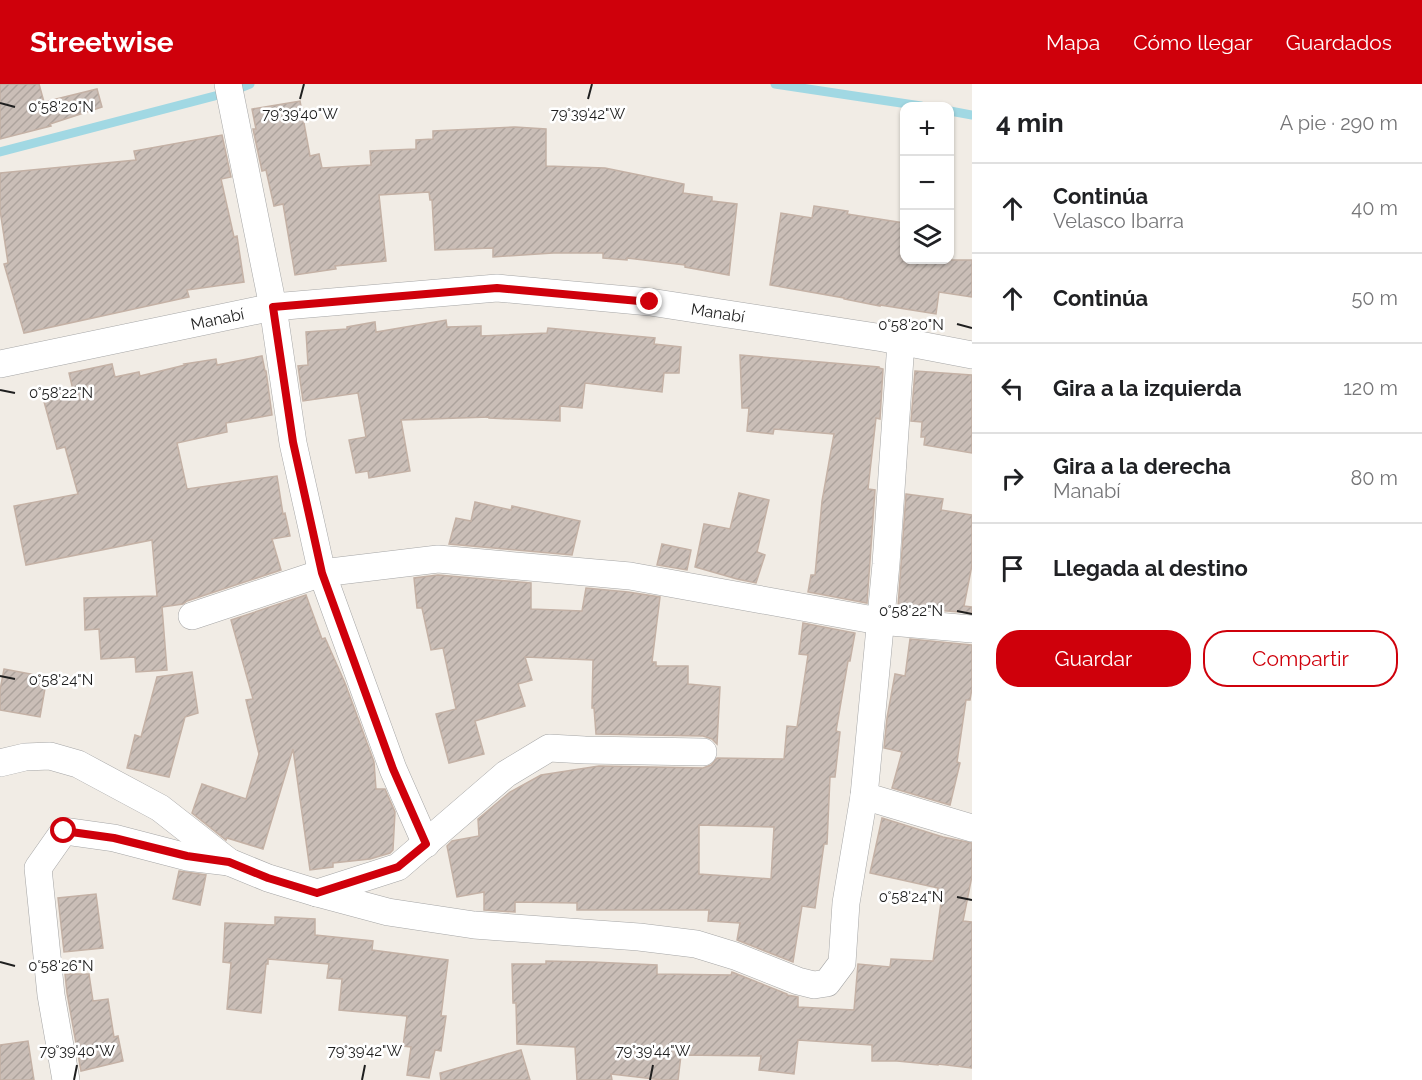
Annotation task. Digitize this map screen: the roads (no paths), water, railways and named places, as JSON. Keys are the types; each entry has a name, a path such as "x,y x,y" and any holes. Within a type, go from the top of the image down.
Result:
{"street":[{"path":"228,84 273,307 293,442 322,573 393,769 426,844"},
{"name":"Manabí","path":"0,364 273,307 497,288 650,302 901,342 972,356"},
{"path":"66,1080 51,995 39,868 64,831 114,838 187,856 229,862 268,878 388,912 474,925 617,935 696,944 735,956 798,981 814,985 827,983 842,963 846,903 864,796 886,564 901,342"},
{"path":"192,616 322,573 438,560 630,576 879,621 972,629"},
{"path":"317,893 398,867 506,774 549,748 703,752"},
{"path":"0,763 25,757 50,756 78,765 160,807 229,862"},
{"path":"864,796 972,828"}],"waterway":[{"path":"0,152 230,92 250,84"},
{"path":"775,84 900,103"},
{"path":"954,112 972,115"}]}
